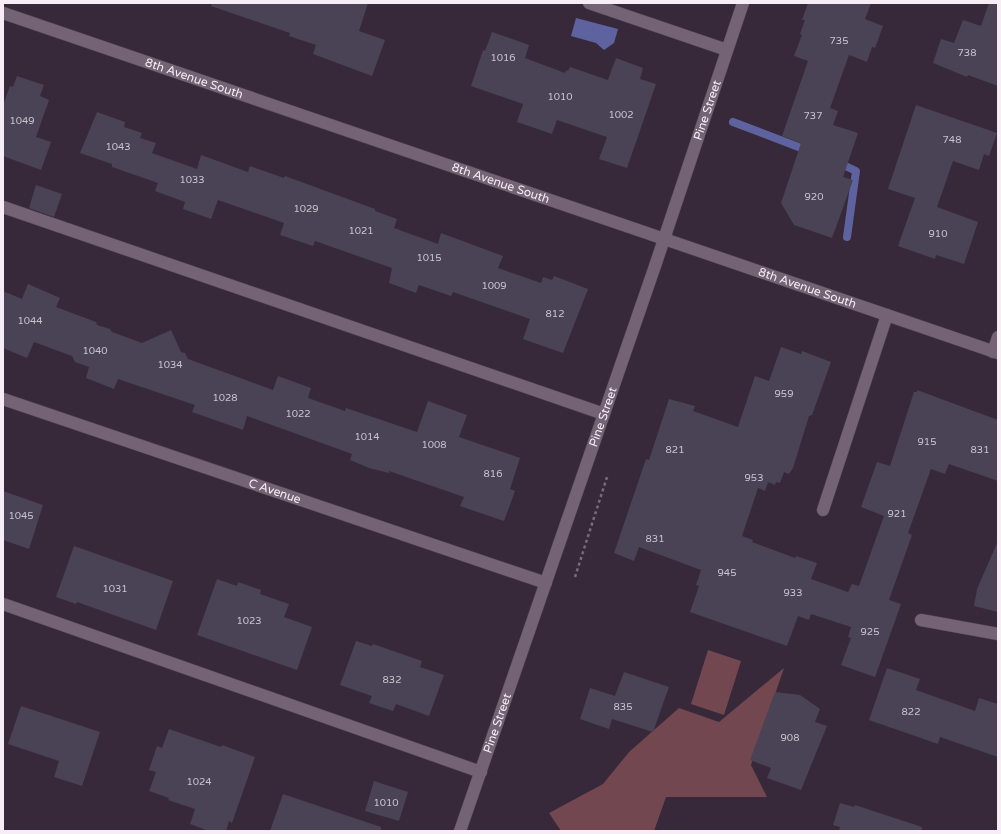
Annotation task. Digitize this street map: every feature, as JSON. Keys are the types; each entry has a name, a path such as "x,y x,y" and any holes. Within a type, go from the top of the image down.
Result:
{"street":[{"path":"589,3 727,50"},
{"name":"Pine Street","path":"460,831 546,584 743,3"},
{"name":"8th Avenue South","path":"3,13 996,352"},
{"path":"3,207 604,414"},
{"path":"823,510 887,316"},
{"path":"996,352 998,337"},
{"name":"C Avenue","path":"3,399 546,584"},
{"path":"3,604 481,772"},
{"path":"921,620 998,634"}],"path":[{"path":"575,577 608,474"}],"shaded area":[{"path":"708,650 741,661 724,715 691,704"},
{"path":"784,668 751,765 767,797 666,797 654,831 561,831 549,813 603,784 629,752 679,708 719,722"}],"water":[{"path":"576,18 618,29 614,43 604,50 596,43 571,36"}],"building":[{"path":"212,3 368,3 359,31 385,40 372,76 313,54 316,45 289,36 290,33 211,6"},
{"path":"808,3 871,3 865,19 883,26 875,48 872,47 867,62 849,55 830,108 838,111 833,125 858,133 843,177 853,180 832,238 794,225 781,203 801,143 782,136 808,61 794,56 802,35 800,34 805,20 802,20"},
{"path":"989,3 998,3 998,86 968,75 967,77 933,63 941,39 954,43 963,20 981,26"},
{"path":"492,32 529,45 525,58 565,73 570,67 608,80 616,58 643,68 640,79 656,84 627,168 599,159 607,137 557,120 552,134 517,122 523,104 471,86 483,50 485,51"},
{"path":"17,76 44,85 40,96 49,100 36,137 51,142 41,170 3,156 3,105 10,86 13,87"},
{"path":"916,105 997,133 989,156 984,154 979,170 953,161 937,207 978,222 964,264 936,255 935,259 898,246 915,198 888,189"},
{"path":"97,112 125,122 124,127 142,133 140,138 156,143 152,153 197,169 201,155 248,172 250,166 284,178 285,176 375,209 375,211 397,219 394,228 438,244 441,233 503,256 498,268 541,283 543,277 552,280 554,276 588,289 563,353 523,339 530,319 453,292 451,296 419,285 416,293 389,283 392,268 315,241 313,246 280,235 284,223 218,200 211,219 183,209 185,202 155,191 158,183 112,167 112,164 80,153"},
{"path":"36,185 62,194 54,217 29,208"},
{"path":"28,284 60,298 56,307 96,322 97,325 110,329 112,332 142,343 171,330 181,352 185,353 188,359 273,390 278,376 311,388 308,398 345,411 346,408 417,432 428,401 467,415 459,437 520,458 510,489 515,491 504,521 460,506 464,497 389,471 389,473 369,468 350,460 352,454 247,416 243,430 192,412 195,405 118,379 114,389 86,378 89,367 75,362 72,356 34,342 27,358 3,348 3,291 22,299"},
{"path":"781,347 801,354 802,351 831,362 812,415 809,416 793,468 789,474 784,472 780,483 776,482 775,485 768,482 765,491 758,488 742,536 753,540 752,542 795,558 796,556 817,563 811,579 848,592 852,584 859,586 884,516 861,507 877,462 890,466 914,392 917,392 917,390 998,420 998,481 949,464 945,474 931,469 908,533 912,535 889,600 901,604 875,677 841,665 851,638 848,637 851,627 811,614 809,620 798,616 787,646 690,612 699,586 696,585 701,570 639,547 634,561 614,553 646,459 649,460 669,399 695,406 693,411 738,427 755,376 769,381"},
{"path":"3,491 43,505 29,549 3,540"},
{"path":"998,541 998,612 974,606 977,589"},
{"path":"74,546 173,581 156,630 77,602 76,604 56,597"},
{"path":"217,579 237,586 238,582 261,590 260,594 289,604 284,617 312,627 297,670 197,635"},
{"path":"356,641 372,646 373,644 422,661 420,667 444,675 429,716 396,704 393,711 369,703 372,696 340,685"},
{"path":"887,668 920,679 916,690 975,711 979,698 998,704 998,757 940,737 938,744 869,720"},
{"path":"624,672 669,687 653,732 612,719 609,729 580,719 590,688 615,696"},
{"path":"775,692 800,695 820,709 815,722 827,726 801,790 767,778 771,768 750,760"},
{"path":"21,706 100,732 82,786 54,777 59,761 8,744"},
{"path":"169,729 255,757 232,823 229,821 226,831 209,831 190,824 195,809 168,800 169,798 149,791 156,772 149,770 157,746 162,748"},
{"path":"374,781 408,792 399,821 365,811"},
{"path":"283,794 381,827 381,831 270,831"},
{"path":"840,803 854,807 855,805 922,827 922,831 839,831 840,827 833,825"}],"waterway":[{"path":"733,122 809,151"},
{"path":"837,162 856,171 847,237"}]}
